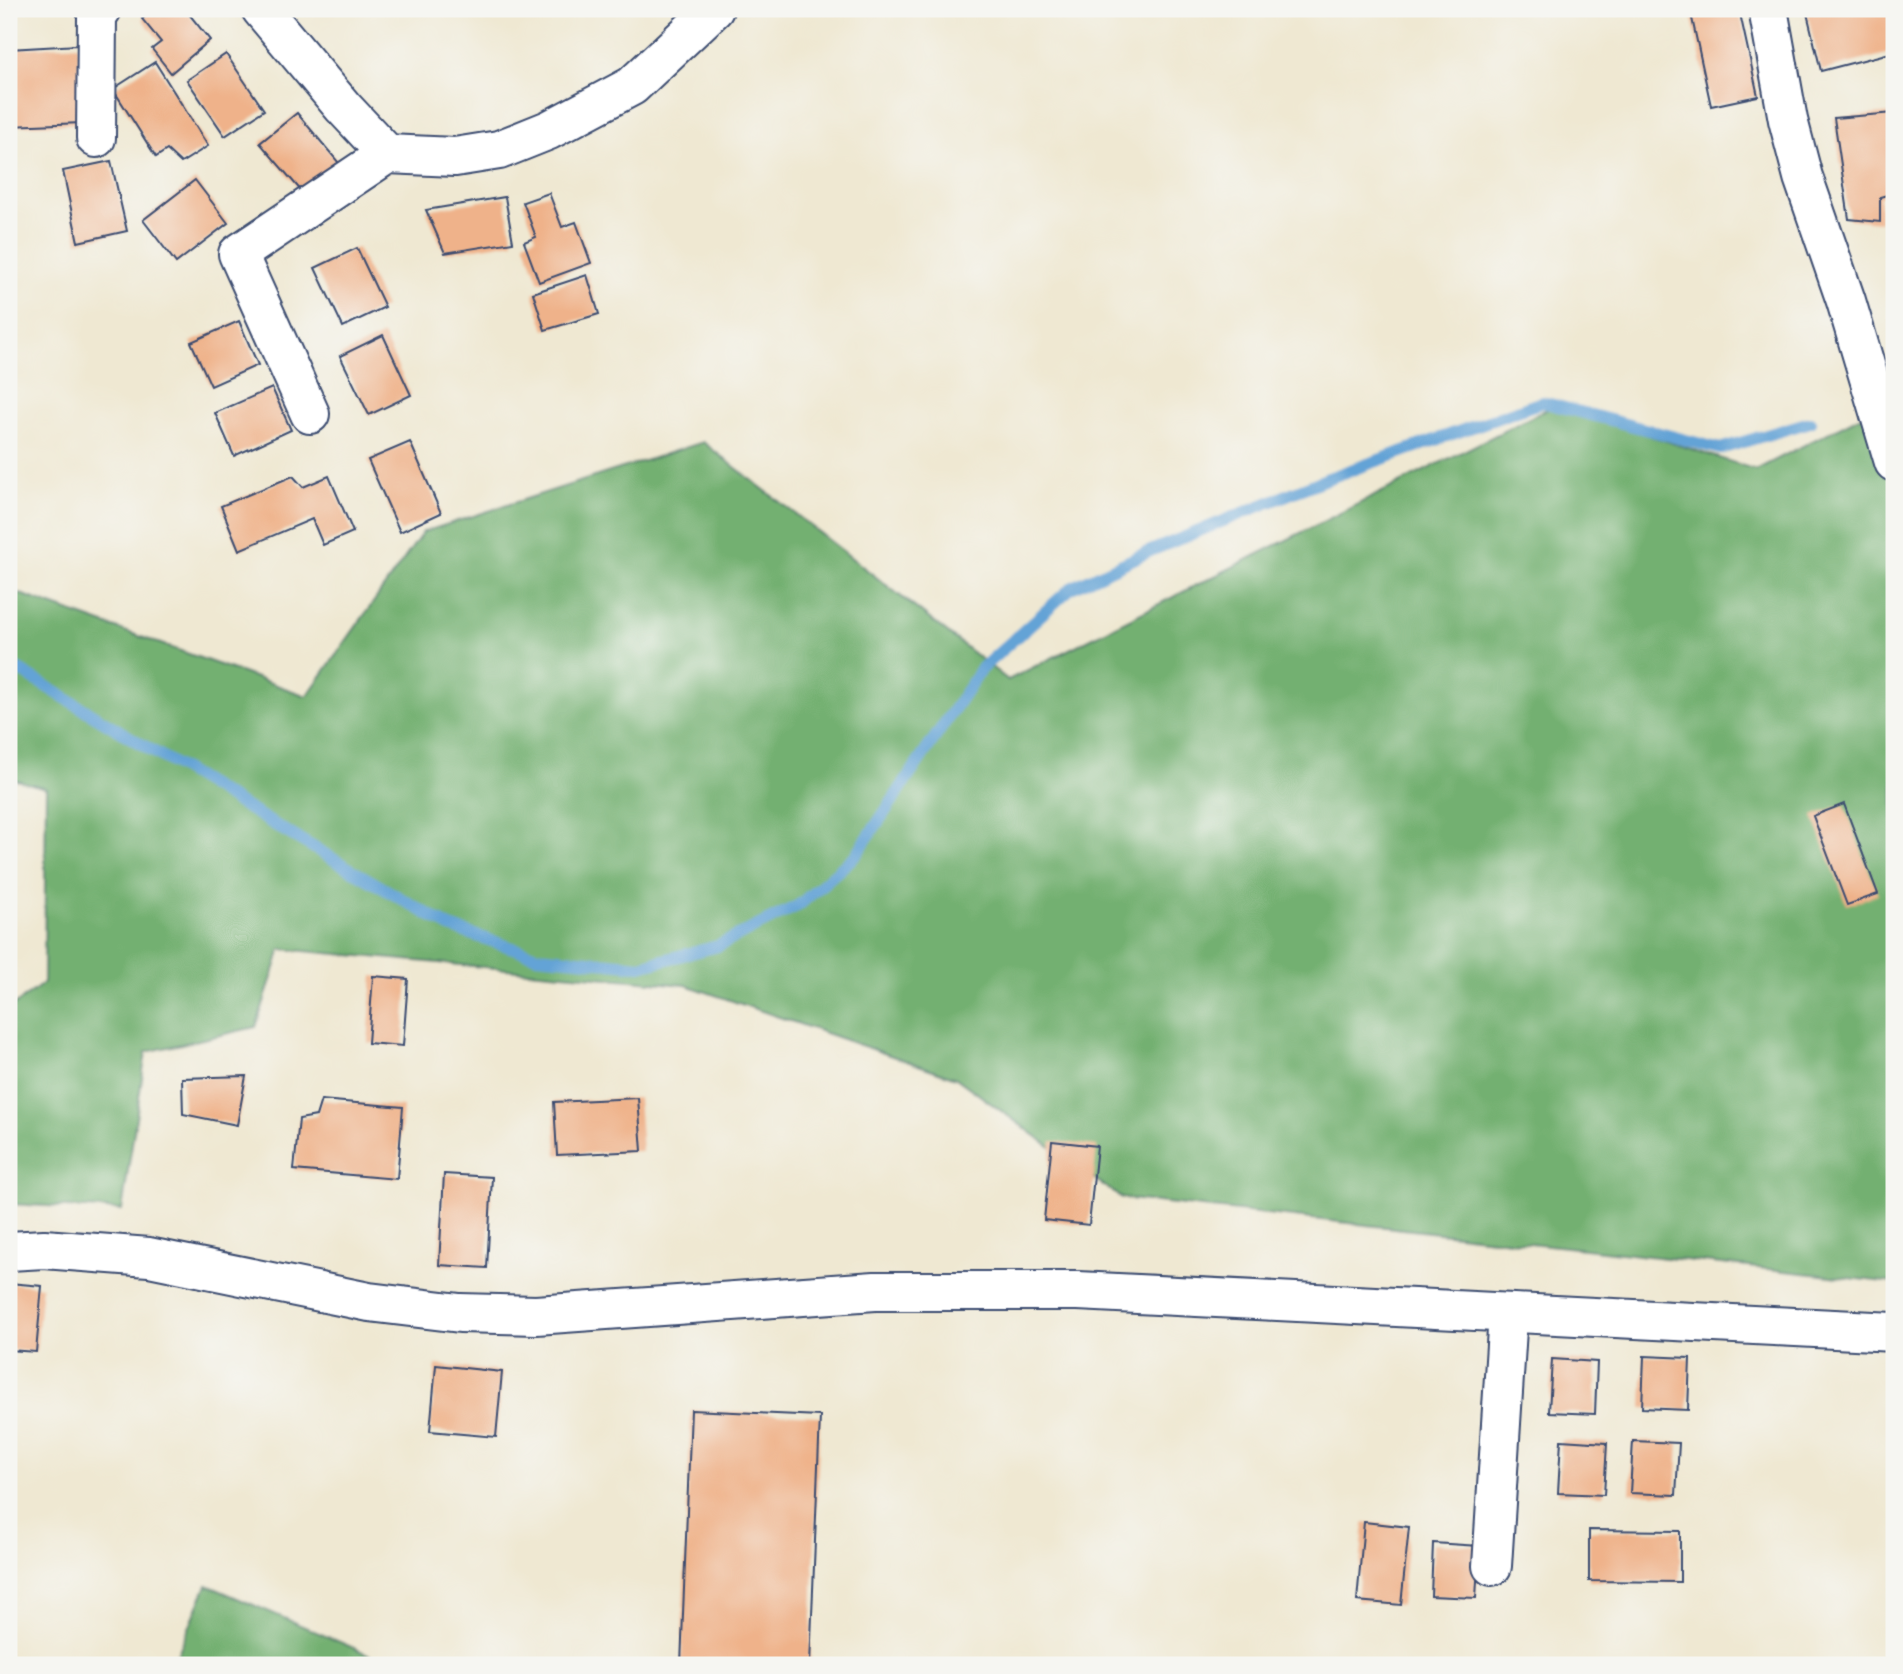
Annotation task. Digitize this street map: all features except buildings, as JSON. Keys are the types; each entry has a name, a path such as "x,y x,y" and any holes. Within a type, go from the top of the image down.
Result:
{"street":[{"path":"96,138 97,16 102,9"},
{"path":"261,9 343,107 387,154"},
{"path":"310,414 238,254 387,154 466,155 499,150 549,130 632,86 714,9"},
{"path":"1768,9 1788,120 1803,177 1846,301 1894,462"},
{"path":"9,1251 44,1250 149,1257 369,1302 460,1312 536,1315 875,1291 1078,1290 1894,1332"},
{"path":"1492,1566 1508,1313"}],"green space":[{"path":"1894,399 1894,1283 1121,1198 956,1078 686,985 281,949 256,1027 146,1052 122,1210 9,1204 9,1009 44,983 46,788 9,778 9,590 307,696 423,532 703,442 1008,680 1555,405 1756,470"},
{"path":"207,1585 368,1654 380,1665 173,1665"}],"waterway":[{"path":"9,666 450,927 537,956 640,966 718,946 799,905 856,855 981,669 1071,588 1148,552 1326,479 1542,402 1720,449 1810,422"}]}
